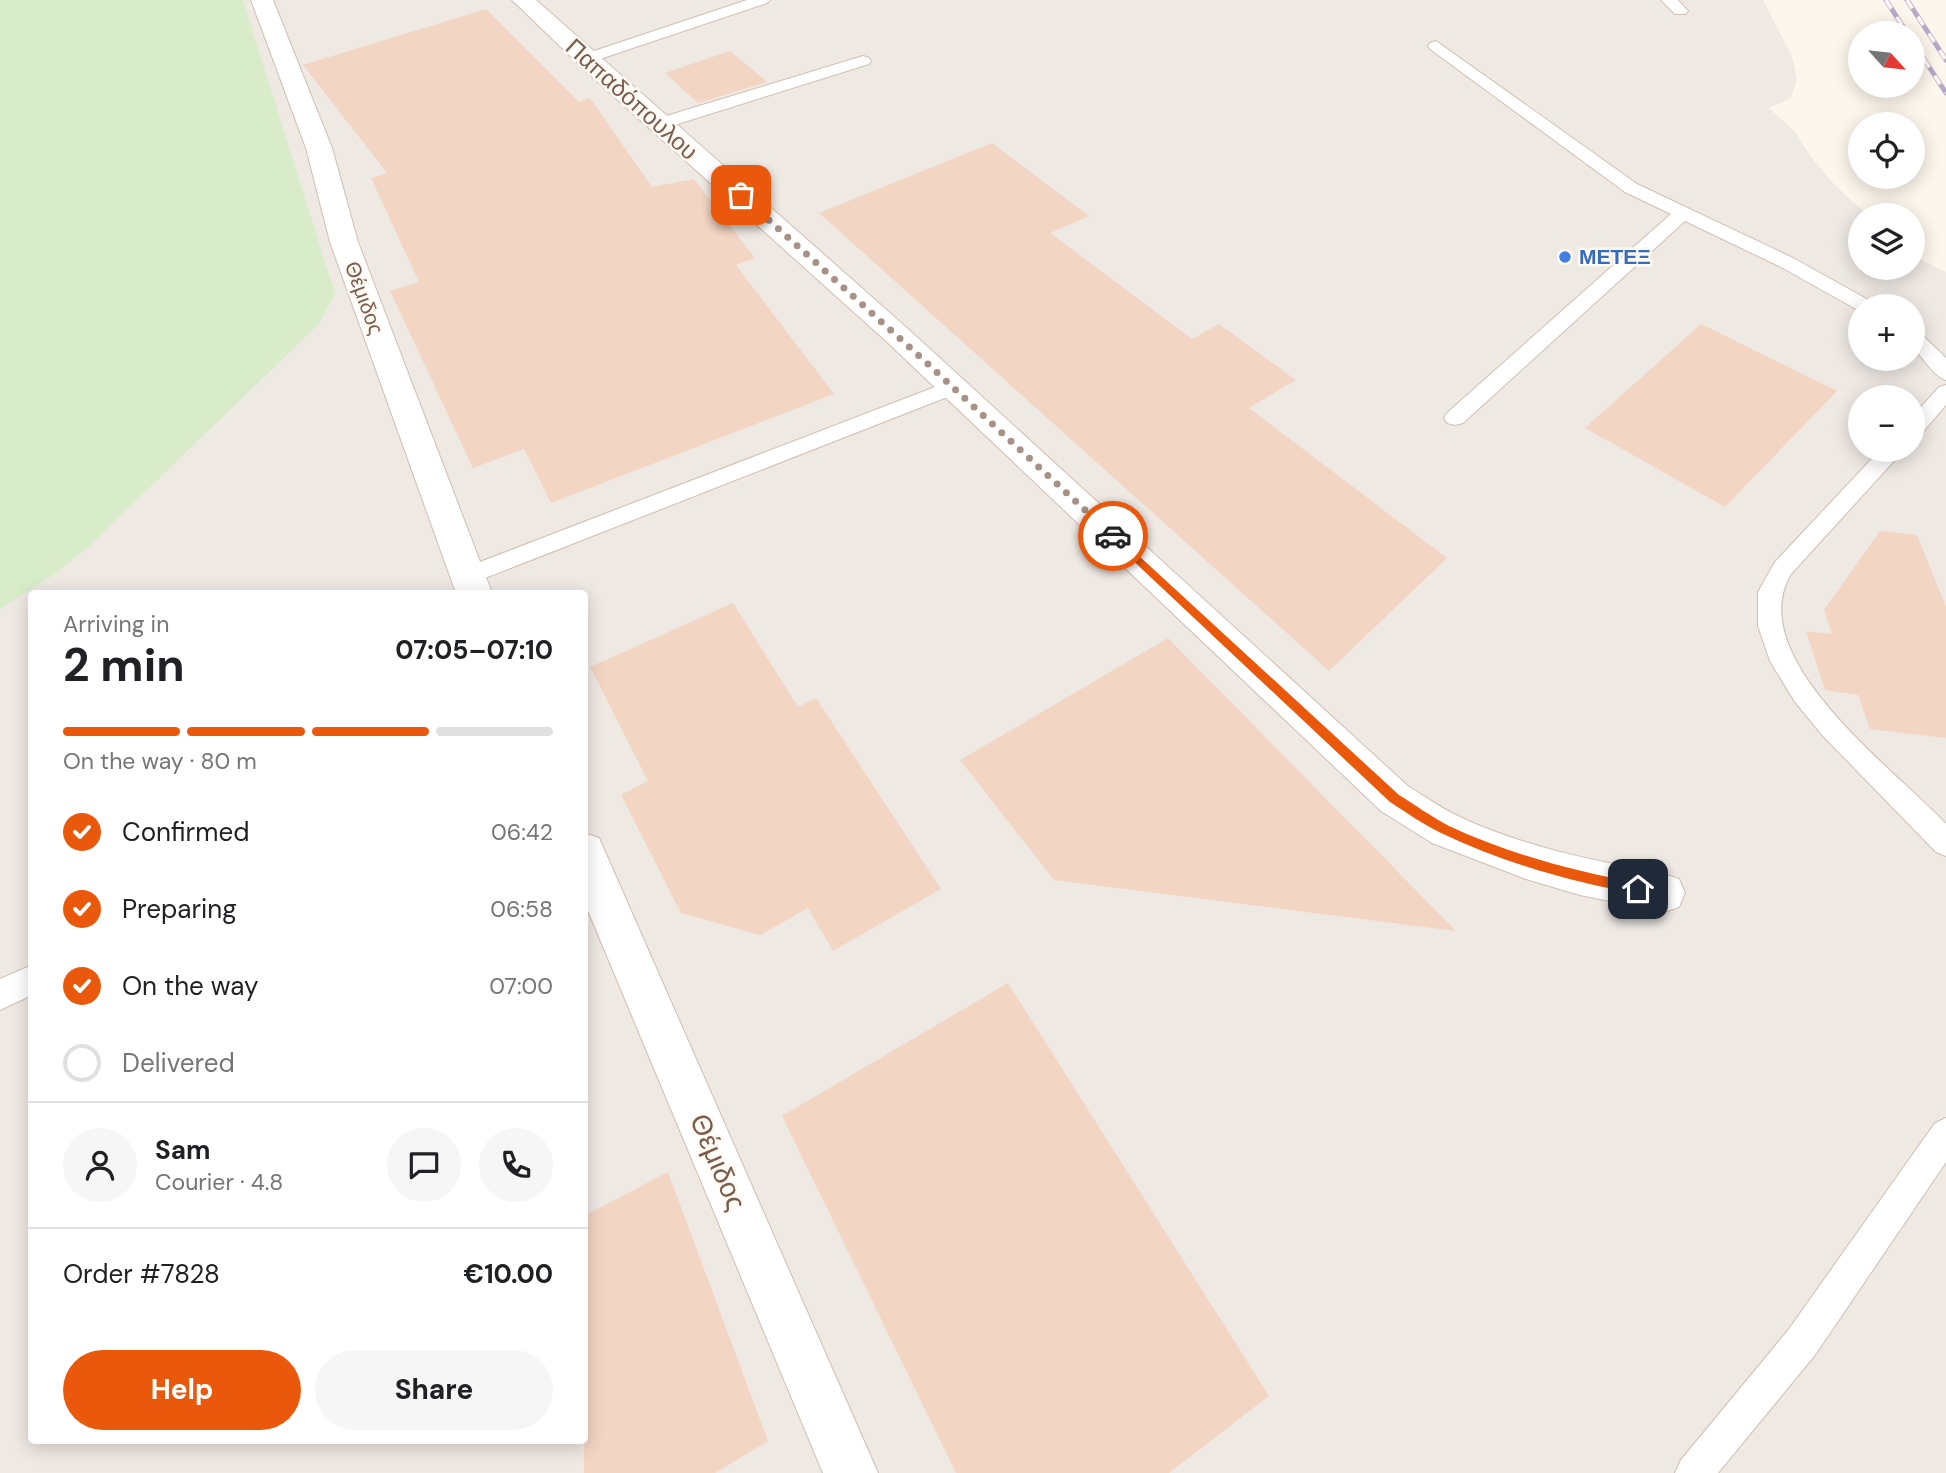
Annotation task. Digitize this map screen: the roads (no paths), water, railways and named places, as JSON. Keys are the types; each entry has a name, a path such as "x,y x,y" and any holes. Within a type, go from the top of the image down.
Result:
{"street":[{"name":"Θέμιδος","path":"262,0 319,148 344,242 471,585"},
{"name":"Παπαδόπουλου","path":"523,0 585,59 953,387 1395,799 1444,829 1511,856 1587,879 1664,893"},
{"name":"Θέμιδος","path":"588,860 851,1473"}],"lane":[{"path":"585,59 762,0"},
{"path":"1436,46 1631,188 1786,262 1848,297"},
{"path":"659,124 863,61"},
{"path":"1455,418 1682,214"},
{"path":"1925,348 1946,373"},
{"path":"471,585 953,387"},
{"path":"1925,416 1946,392"},
{"path":"1882,462 1783,568 1770,590 1769,615 1776,644 1809,705 1926,818 1946,843"},
{"path":"0,995 28,981"},
{"path":"1694,1473 1802,1342 1946,1134"}],"railway":[{"path":"1886,0 1899,21"},
{"path":"1907,0 1946,60"},
{"path":"1925,61 1946,93"}],"place":[{"name":"ΜΕΤΕΞ","path":"1565,257"}]}
